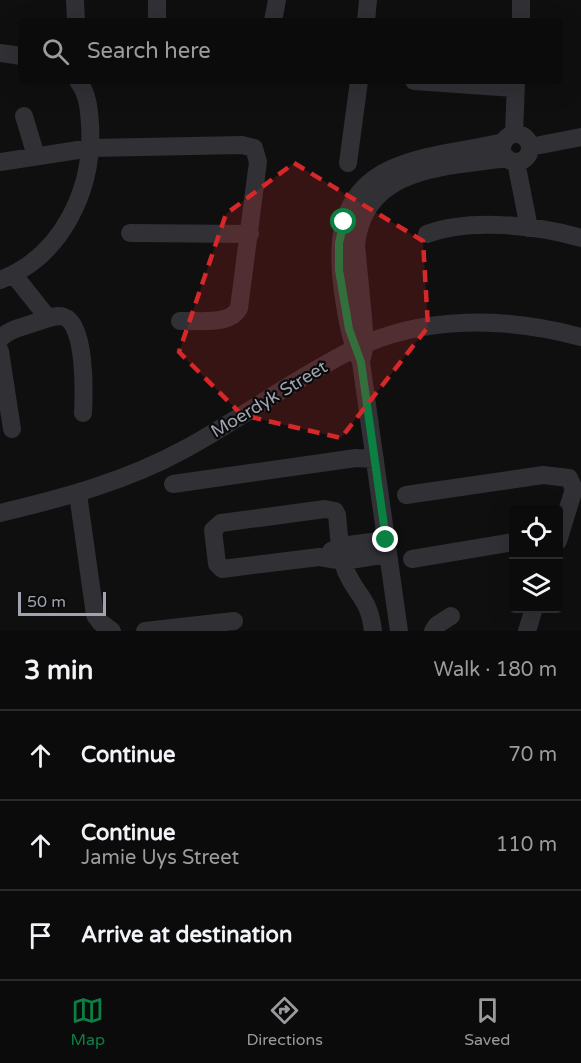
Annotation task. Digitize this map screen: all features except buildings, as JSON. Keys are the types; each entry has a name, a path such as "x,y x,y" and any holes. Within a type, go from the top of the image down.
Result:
{"street":[{"path":"75,0 76,18"},
{"path":"157,0 157,18"},
{"path":"274,18 277,0"},
{"path":"366,18 368,0"},
{"path":"521,0 521,18"},
{"path":"0,53 18,56"},
{"path":"48,318 7,277 45,249 72,216 86,178 91,148 88,107 85,93 80,84"},
{"path":"348,163 359,84"},
{"path":"490,84 515,85 510,149 530,228"},
{"path":"24,116 36,156"},
{"path":"399,631 360,352 341,283 339,243 344,222 356,198 370,184 389,170 407,162 510,149 528,156 530,147 581,136"},
{"path":"0,162 91,148 242,145 254,148 258,162 250,234 237,313 222,320 180,321"},
{"path":"360,352 363,318 356,245 357,231 372,201 387,186 420,172 510,149"},
{"path":"427,234 451,228 530,228 556,231 581,238"},
{"path":"130,233 250,234"},
{"path":"341,283 360,281"},
{"path":"0,339 7,333 48,318 64,317 76,330 82,364 83,413"},
{"path":"363,318 371,326 389,336"},
{"name":"Moerdyk Street","path":"0,513 78,494 184,450 304,376 360,352 389,336 449,324 494,322 537,327 581,337"},
{"path":"0,351 12,429"},
{"path":"173,484 356,458 375,459"},
{"path":"406,495 543,475 562,475 569,478 574,489 563,526"},
{"path":"78,494 95,615 112,631"},
{"path":"373,631 367,603 349,576 342,553 337,515 332,509 221,523 213,530 217,564 222,569 319,557 342,553 387,547"},
{"path":"412,559 509,543"},
{"path":"527,631 533,613"},
{"path":"433,631 437,625 451,616"},
{"path":"145,631 234,621"}],"highlighted area":[{"path":"294,163 423,241 428,327 341,438 242,415 179,352 226,214"}],"route":[{"path":"344,222 339,243 339,270 349,329 354,349 361,362 386,540"}]}
